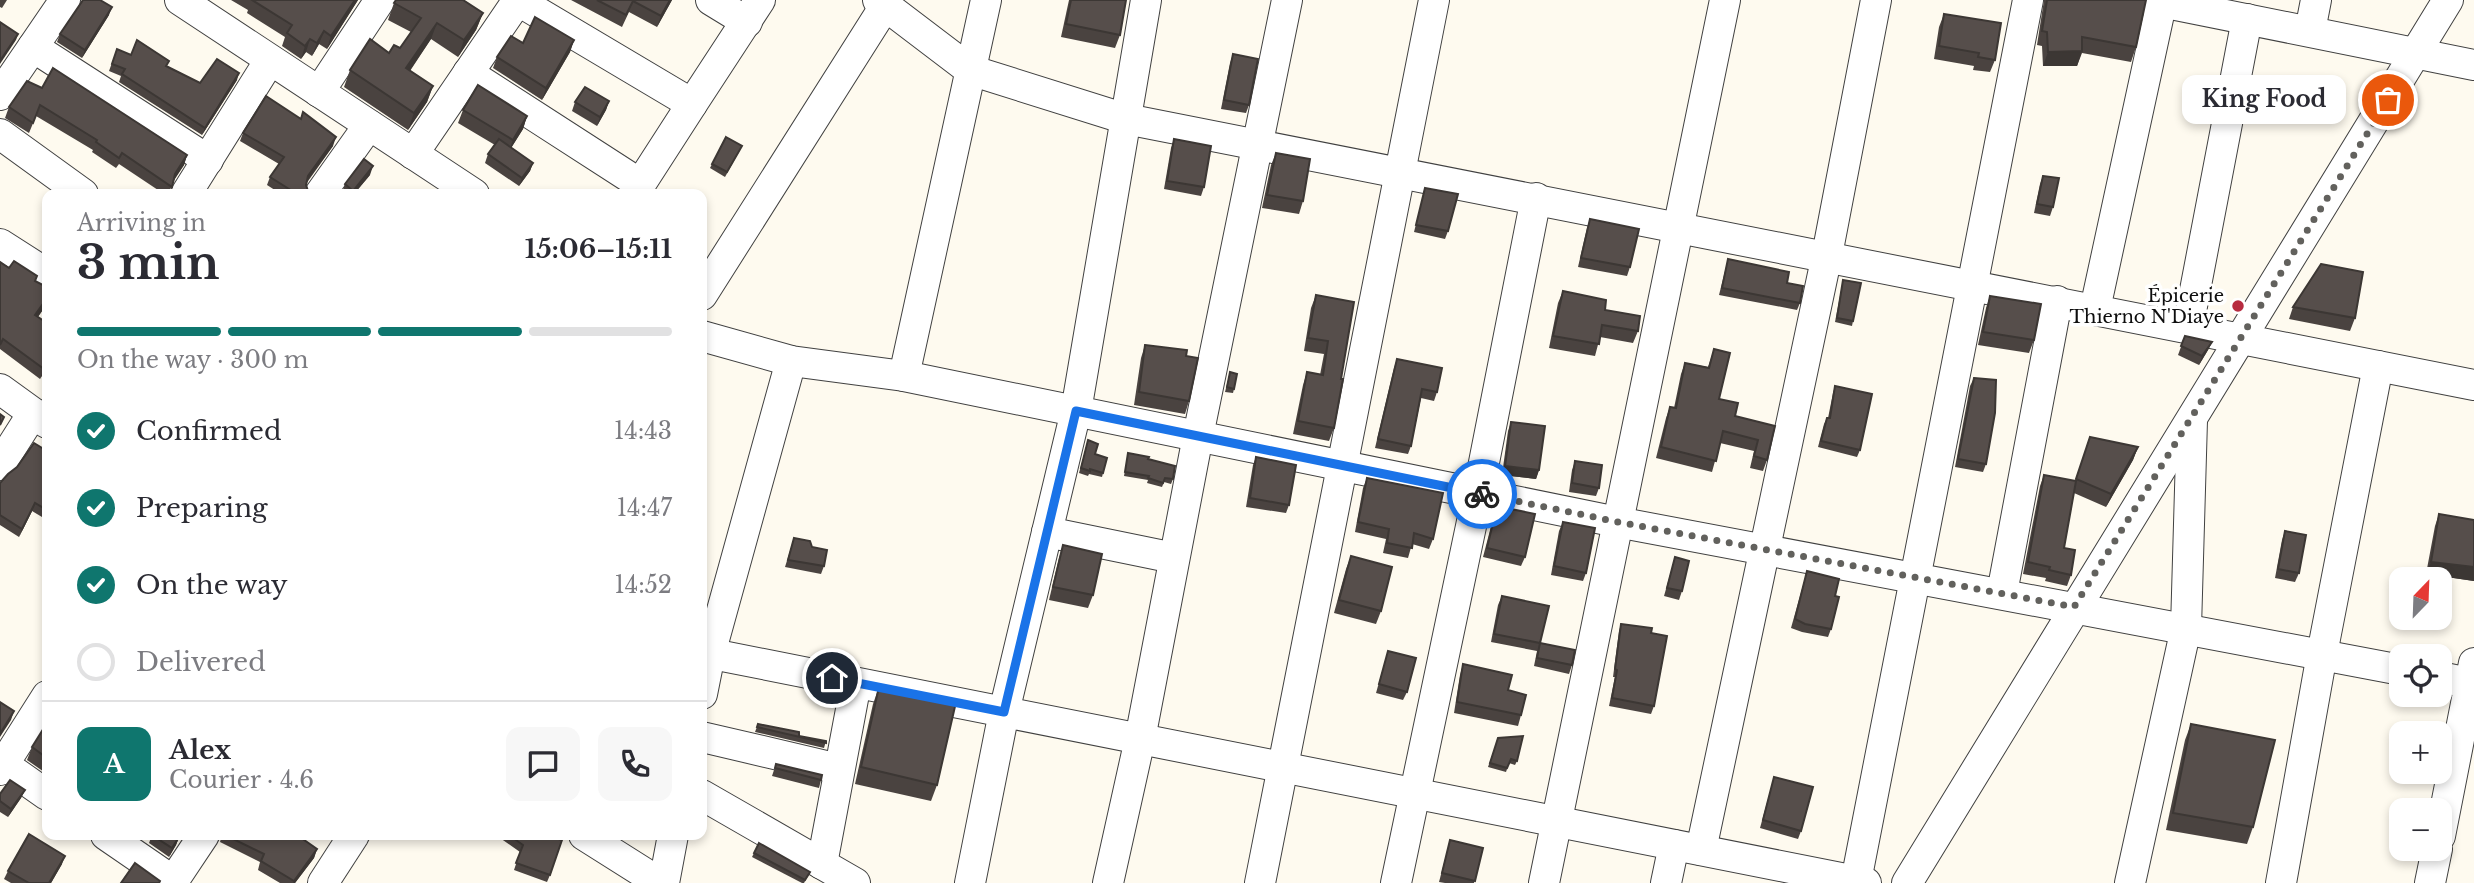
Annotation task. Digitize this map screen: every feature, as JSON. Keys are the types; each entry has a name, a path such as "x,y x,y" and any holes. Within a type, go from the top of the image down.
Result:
{"street":[{"path":"0,96 65,0"},
{"path":"180,0 466,189"},
{"path":"319,92 380,0"},
{"path":"413,154 517,0 692,104"},
{"path":"468,73 637,189 753,11 711,0"},
{"path":"904,376 986,0"},
{"path":"970,883 1004,712 1076,411 1146,0"},
{"path":"1108,883 1140,739 1198,436 1287,0"},
{"path":"1260,883 1434,0"},
{"path":"1544,883 1726,0"},
{"path":"1666,883 1687,847 1763,548 1827,255 1876,0"},
{"path":"707,653 1861,882 1915,576 2028,0"},
{"path":"2310,32 2316,0"},
{"path":"1907,883 2448,0"},
{"path":"2095,309 2158,1 2474,65"},
{"path":"707,287 881,3 970,70 1126,119 1827,255 2474,385"},
{"path":"2188,327 2247,19"},
{"path":"33,47 208,160"},
{"path":"189,189 270,60"},
{"path":"324,189 369,125"},
{"path":"0,134 76,189"},
{"path":"1396,883 1478,493 1536,198"},
{"path":"0,244 42,271"},
{"path":"2002,593 2057,301"},
{"path":"707,337 791,360 904,376 1618,522 2389,668"},
{"path":"707,650 791,360"},
{"path":"2281,883 2378,366"},
{"path":"0,390 40,418 0,465"},
{"path":"2130,883 2186,628 2192,419"},
{"path":"1046,532 1174,558"},
{"path":"2448,798 2473,677 2452,677"},
{"path":"822,864 856,682"},
{"path":"39,726 2,767 42,792"},
{"path":"707,738 839,769"},
{"path":"707,799 855,883"},
{"path":"113,840 173,882 201,840"},
{"path":"323,883 351,840"},
{"path":"592,840 662,883 672,840"},
{"path":"2430,883 2435,861"}],"building":[{"path":"83,0 100,0 112,7 85,50 60,34"},
{"path":"252,0 355,0 331,36 324,31 317,43 310,39 305,46 287,33 292,25"},
{"path":"396,0 463,0 483,13 464,40 437,23 406,68 433,86 414,113 350,70 370,39 389,53 394,45 400,48 421,18 394,3"},
{"path":"597,0 670,0 661,16 633,1 626,15"},
{"path":"1071,0 1126,0 1120,35 1066,24"},
{"path":"2047,0 2146,0 2136,47 2082,37 2082,51 2048,52 2047,32 2042,31"},
{"path":"1944,14 2001,23 1995,60 1978,57 1979,53 1939,46"},
{"path":"535,17 574,40 546,88 497,57 511,36 523,43"},
{"path":"0,22 18,34 0,61"},
{"path":"137,40 169,61 166,66 200,83 217,59 239,73 205,128 122,74 125,69 112,64 117,49 131,55"},
{"path":"1233,54 1258,59 1249,105 1224,100"},
{"path":"53,68 187,155 175,174 172,187 122,153 119,158 96,142 97,140 40,105 33,123 9,107 27,81 42,88"},
{"path":"478,85 527,116 513,140 463,110"},
{"path":"585,87 609,101 600,117 575,102"},
{"path":"266,96 301,119 303,112 336,137 308,176 307,189 289,189 270,177 284,157 243,133"},
{"path":"726,137 742,146 727,172 712,164"},
{"path":"499,139 533,163 522,178 488,154"},
{"path":"1174,139 1211,146 1204,187 1167,181"},
{"path":"1276,153 1310,159 1303,201 1267,195"},
{"path":"364,159 373,166 355,189 345,184"},
{"path":"2043,176 2059,178 2053,207 2037,204"},
{"path":"1425,188 1458,194 1448,231 1416,225"},
{"path":"1590,219 1639,229 1630,267 1581,258"},
{"path":"1728,259 1789,272 1787,283 1803,286 1800,303 1722,288"},
{"path":"14,261 37,276 35,281 42,284 42,305 35,315 42,320 42,368 3,339 0,345 0,262 9,268"},
{"path":"2321,264 2363,272 2355,318 2293,307"},
{"path":"1843,280 1861,283 1853,321 1837,318"},
{"path":"1563,291 1606,300 1605,310 1640,316 1638,331 1602,325 1599,344 1553,336"},
{"path":"1316,295 1354,302 1334,428 1298,421 1307,372 1323,375 1328,341 1308,338"},
{"path":"1990,296 2041,304 2034,340 1983,332"},
{"path":"2185,336 2212,342 2202,356 2181,346"},
{"path":"1145,345 1187,350 1186,356 1198,358 1189,401 1139,392"},
{"path":"1714,349 1730,353 1719,399 1738,403 1735,416 1775,426 1767,460 1754,456 1758,440 1723,431 1716,461 1661,447 1670,407 1676,408 1685,363 1709,368"},
{"path":"1397,359 1442,368 1437,392 1422,389 1411,446 1378,439"},
{"path":"1230,372 1237,374 1234,389 1227,387"},
{"path":"1974,378 1996,380 1995,413 1986,464 1958,459"},
{"path":"1835,386 1872,394 1860,450 1821,441 1827,418 1830,418"},
{"path":"1511,422 1545,426 1539,470 1505,466"},
{"path":"2090,437 2138,447 2111,494 2076,479"},
{"path":"1088,440 1098,444 1095,454 1107,458 1103,473 1081,468"},
{"path":"34,443 42,448 42,507 35,503 22,529 0,515 0,483 17,467"},
{"path":"1128,453 1175,466 1173,479 1165,478 1163,483 1148,478 1149,476 1125,472"},
{"path":"1256,457 1296,465 1289,505 1250,498"},
{"path":"1575,461 1602,465 1599,488 1572,483"},
{"path":"2044,475 2076,481 2064,548 2075,550 2071,575 2028,562"},
{"path":"1367,478 1443,493 1433,539 1414,533 1412,548 1387,543 1389,529 1358,522"},
{"path":"1497,506 1535,514 1525,557 1487,548"},
{"path":"2439,514 2474,520 2474,567 2431,562"},
{"path":"1563,522 1595,528 1586,573 1554,566"},
{"path":"2285,531 2306,535 2299,573 2278,569"},
{"path":"794,538 810,541 812,547 827,550 824,566 788,560"},
{"path":"1063,545 1102,554 1093,595 1053,587"},
{"path":"1351,556 1392,567 1381,611 1339,600"},
{"path":"1675,557 1689,561 1682,591 1667,588"},
{"path":"1807,571 1839,579 1835,596 1839,597 1831,629 1805,624 1795,619"},
{"path":"1502,596 1549,606 1540,643 1494,634"},
{"path":"1621,624 1652,628 1651,633 1667,636 1654,706 1612,698"},
{"path":"1540,643 1575,650 1572,665 1537,658"},
{"path":"1388,651 1416,658 1407,692 1379,684"},
{"path":"1463,664 1512,675 1508,690 1526,695 1521,715 1457,702"},
{"path":"879,687 956,702 937,785 861,767"},
{"path":"0,702 14,711 0,734"},
{"path":"758,724 799,732 799,736 826,743 757,727"},
{"path":"2191,724 2275,740 2253,827 2173,813"},
{"path":"42,731 42,754 32,747"},
{"path":"1523,736 1517,761 1511,759 1507,768 1490,763 1498,738"},
{"path":"776,764 822,775 821,780 775,768"},
{"path":"1774,777 1813,787 1801,831 1763,820"},
{"path":"10,780 25,790 11,809 0,801 0,794"},
{"path":"29,834 65,856 49,883 29,883 8,871"},
{"path":"160,840 177,840 172,848"},
{"path":"235,840 304,840 317,849 294,881 261,861 264,854"},
{"path":"516,840 562,840 550,875 516,863 523,845"},
{"path":"1450,840 1483,848 1475,881 1442,873"},
{"path":"759,843 810,872 805,880 754,853"},
{"path":"135,863 160,881 159,883 121,883"}],"way so far":[{"path":"1482,494 2074,607 2388,100"}],"place":[{"name":"King Food","path":"2388,100"},
{"name":"Épicerie Thierno N'Diaye","path":"2238,306"}],"route":[{"path":"832,678 1004,712 1076,411 1482,494"}]}
